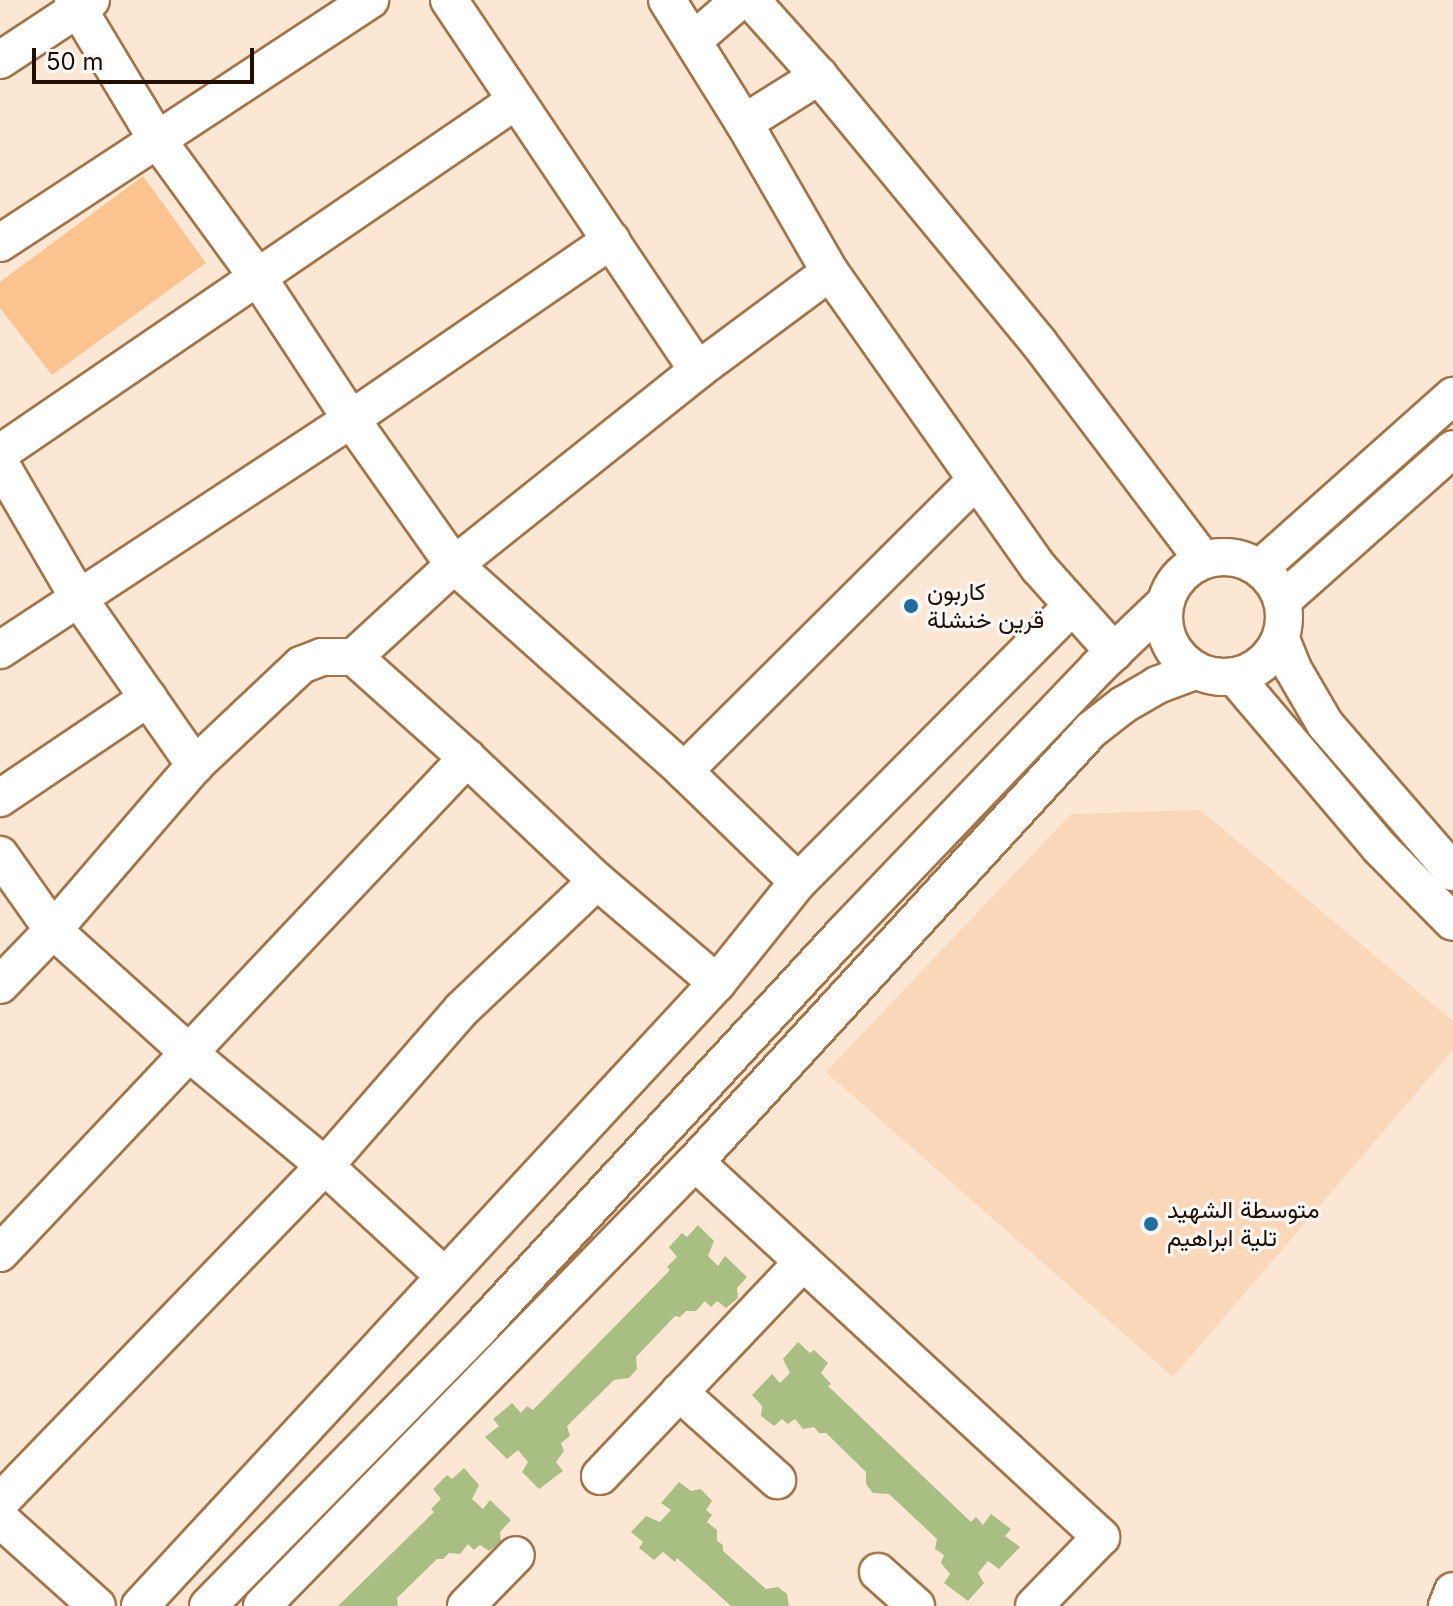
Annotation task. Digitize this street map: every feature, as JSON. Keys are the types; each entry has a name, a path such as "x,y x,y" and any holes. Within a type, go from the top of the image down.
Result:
{"street":[{"path":"0,243 370,0"},
{"path":"449,0 514,102 698,370"},
{"path":"667,0 744,123 830,272 975,481 1072,606 1114,652"},
{"path":"694,40 740,0"},
{"path":"751,0 819,76 1039,343 1203,560"},
{"path":"0,60 81,3 156,138 259,279 351,419 454,565 684,771 798,882"},
{"path":"744,123 819,76"},
{"path":"0,453 514,102"},
{"path":"0,650 351,419 611,240"},
{"path":"354,657 454,565 698,370 830,272"},
{"path":"1260,568 1453,396"},
{"path":"1283,600 1453,449"},
{"path":"0,463 79,599 195,765"},
{"path":"684,771 975,481"},
{"path":"1222,556 1242,559 1260,568 1274,582 1283,600 1285,620 1281,639 1270,657 1254,670 1235,677 1215,677 1195,671 1180,658 1169,642 1164,623 1165,603 1173,585 1186,570 1203,560 1222,556"},
{"path":"208,1606 479,1329 845,932 1165,603"},
{"path":"140,1606 717,983 798,882 1072,606"},
{"path":"1281,639 1303,688 1325,724 1453,872"},
{"path":"0,985 53,930 195,765 301,665 322,657 354,657 597,881 717,983"},
{"path":"262,1606 695,1162 1091,730 1123,705 1157,685 1195,671"},
{"path":"1235,677 1379,847 1453,922"},
{"path":"0,798 148,698"},
{"path":"0,1253 467,758"},
{"path":"0,855 53,930 189,1053 325,1166 444,1276"},
{"path":"0,1502 325,1166 462,1009 597,881"},
{"path":"695,1162 1101,1537 1034,1606"},
{"path":"600,1476 803,1262"},
{"path":"679,1392 777,1480"},
{"path":"0,1519 97,1606"},
{"path":"466,1606 516,1555"},
{"path":"878,1572 916,1606"},
{"path":"1447,1606 1453,1591"}],"shaded area":[{"path":"143,176 206,263 52,375 0,308 0,282"},
{"name":"متوسطة الشهيد تلية ابراهيم","path":"1200,810 1453,1021 1453,1050 1173,1377 826,1072 1071,814"}],"building":[{"path":"698,1225 714,1241 708,1256 718,1266 725,1256 747,1277 737,1288 738,1298 726,1308 717,1301 711,1307 705,1301 696,1311 675,1316 636,1357 637,1369 629,1378 614,1380 567,1426 570,1436 561,1443 564,1451 556,1462 563,1471 539,1489 522,1472 528,1462 518,1450 507,1459 485,1437 499,1426 493,1419 512,1403 521,1413 527,1406 533,1410 670,1270 667,1267 677,1257 669,1247 682,1233 687,1237"},
{"path":"798,1342 810,1353 814,1350 828,1363 821,1373 831,1384 828,1386 971,1522 976,1517 983,1525 991,1514 1011,1529 1005,1536 1020,1547 999,1569 988,1561 978,1573 984,1583 968,1601 944,1583 950,1574 941,1563 944,1555 935,1549 937,1539 889,1494 873,1493 866,1484 866,1472 826,1433 819,1433 814,1427 803,1429 795,1419 788,1424 782,1419 774,1426 761,1416 762,1406 752,1395 772,1374 780,1383 790,1373 783,1359"},
{"path":"464,1468 479,1485 472,1499 483,1509 490,1500 511,1520 500,1532 501,1542 489,1551 480,1545 474,1550 468,1544 460,1554 449,1553 443,1559 437,1559 397,1598 398,1606 338,1606 434,1512 431,1509 441,1499 433,1489 447,1475 452,1479"},
{"path":"679,1482 691,1491 701,1489 712,1501 706,1510 712,1515 707,1522 717,1530 717,1541 723,1545 723,1551 766,1589 778,1587 787,1594 789,1606 731,1606 677,1558 675,1562 663,1552 654,1560 639,1548 643,1542 631,1532 646,1516 660,1522 671,1510 661,1503"}],"place":[{"name":"كاربون قرين خنشلة","path":"911,606"},
{"name":"متوسطة الشهيد تلية ابراهيم","path":"1151,1224"}]}
